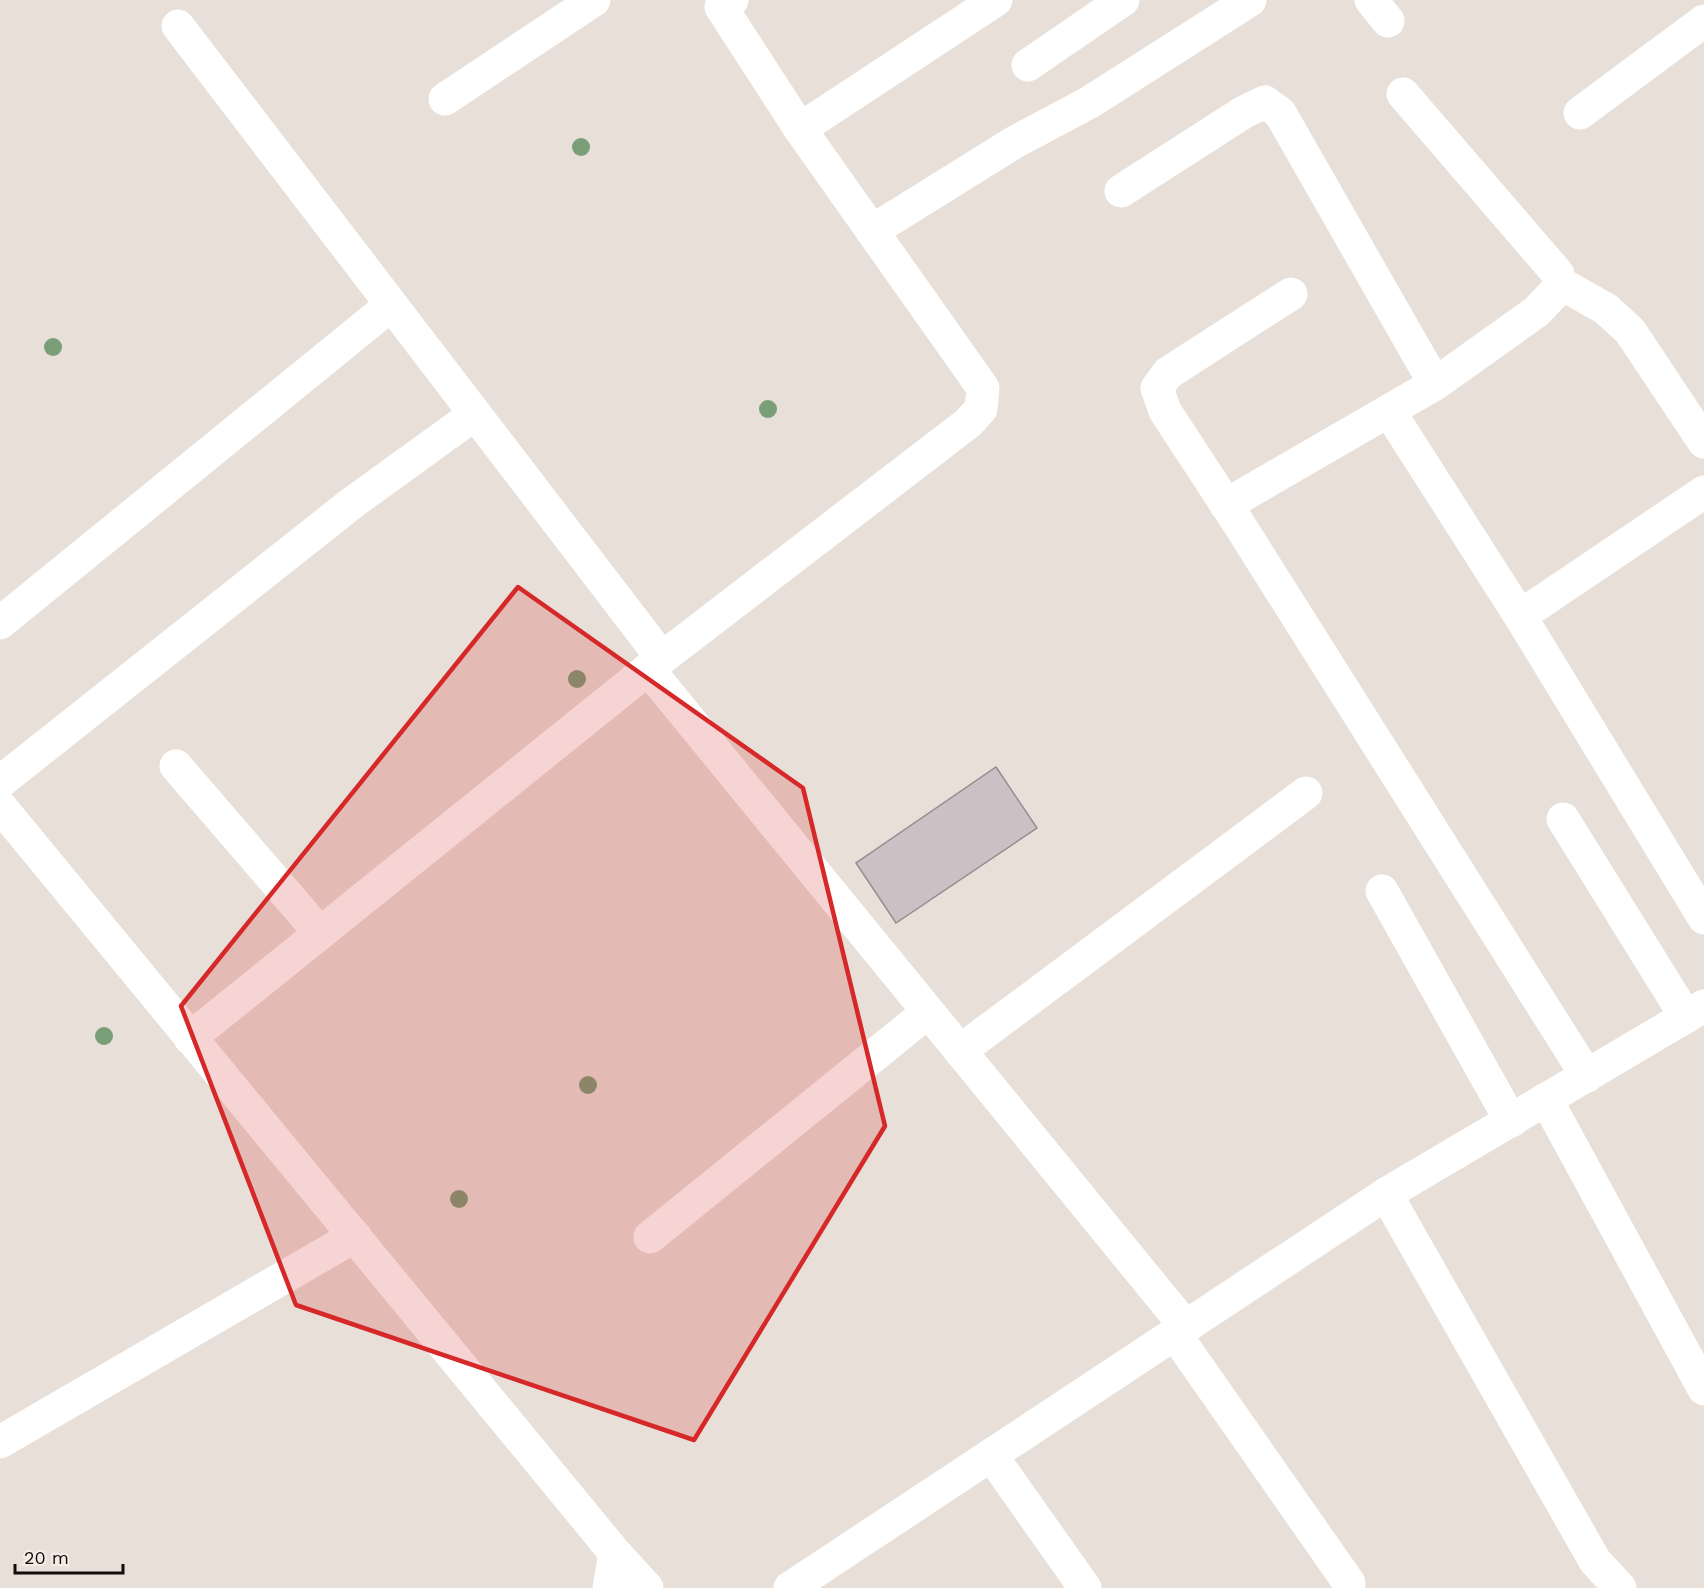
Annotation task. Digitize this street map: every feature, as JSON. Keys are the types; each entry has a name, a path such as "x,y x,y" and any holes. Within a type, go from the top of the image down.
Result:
{"street":[{"path":"445,99 556,10 594,0"},
{"path":"800,129 996,0"},
{"path":"1028,65 1123,0"},
{"path":"872,231 1015,142 1090,102 1207,11 1250,0"},
{"path":"190,1038 655,664 968,423 981,409 983,388 800,129 723,2"},
{"path":"1580,113 1704,21"},
{"path":"178,26 475,414 655,664 1180,1330 1349,1584"},
{"path":"1226,505 1435,384 1536,312 1556,291 1560,283 1558,274 1403,94"},
{"path":"1121,191 1244,112 1265,102 1280,113 1435,384"},
{"path":"1560,283 1606,309 1630,331 1704,442"},
{"path":"1292,294 1168,373 1157,388 1164,411 1226,505 1587,1076"},
{"path":"0,623 391,305"},
{"path":"1389,411 1520,616 1704,918"},
{"path":"0,782 352,503 475,414"},
{"path":"1520,616 1704,492"},
{"path":"176,766 320,933"},
{"path":"960,1051 1306,793"},
{"path":"0,806 615,1553 647,1588"},
{"path":"790,1588 1386,1194 1695,1011 1563,819"},
{"path":"1382,891 1511,1120"},
{"path":"650,1237 928,1011"},
{"path":"1546,1099 1695,1351 1704,1389"},
{"path":"1386,1194 1595,1561 1620,1588"},
{"path":"0,1442 355,1236"},
{"path":"991,1455 1085,1588"},
{"path":"609,1588 615,1553"}],"highlighted area":[{"path":"518,587 803,788 885,1126 694,1440 296,1305 181,1006"}],"building":[{"path":"996,767 1037,828 896,923 856,863"}]}
